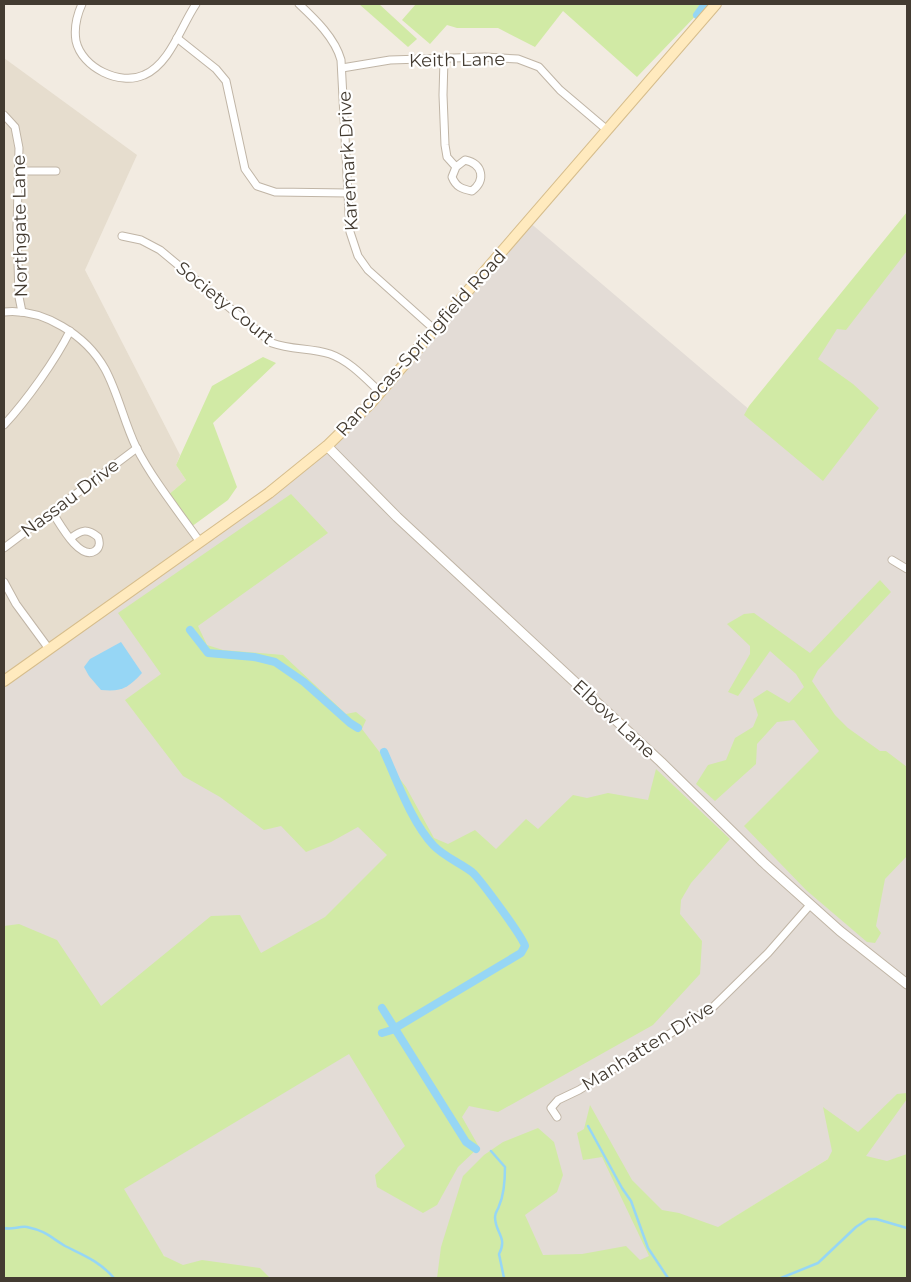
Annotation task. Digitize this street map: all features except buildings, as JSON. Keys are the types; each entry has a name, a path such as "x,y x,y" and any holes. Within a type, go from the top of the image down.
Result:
{"main road":[{"name":"Rancocas-Springfield Road","path":"4,681 269,493 328,446 380,392 435,330 606,129 716,4"}],"street":[{"path":"82,4 78,12 76,42 84,58 102,72 115,78 145,75 156,66 168,54 196,4"},
{"name":"Karemark Drive","path":"298,4 339,51 342,68 350,232 358,256 368,270 435,330"},
{"path":"177,38 216,69 226,81 245,169 256,186 275,192 348,193"},
{"name":"Keith Lane","path":"342,68 390,60 493,57 518,59 539,67 560,90 606,129"},
{"path":"444,59 445,145 447,157 456,167"},
{"name":"Northgate Lane","path":"4,115 15,127 19,148 17,228 19,297 22,312"},
{"path":"465,160 470,161 479,170 482,176 481,182 472,191 461,188 452,177 456,167 465,160"},
{"path":"19,171 56,171"},
{"name":"Society Court","path":"122,236 141,240 160,250 272,343 289,348 323,352 336,357 357,370 380,392"},
{"path":"4,312 22,312 48,320 70,332 92,351 105,369 124,420 137,448 174,507 200,542"},
{"path":"4,425 62,348 70,332"},
{"name":"Elbow Lane","path":"328,446 397,517 661,762 720,821 810,905 907,984"},
{"name":"Nassau Drive","path":"4,548 137,448"},
{"path":"52,512 71,538"},
{"path":"892,560 907,569"},
{"path":"4,582 16,604 49,649"},
{"name":"Manhatten Drive","path":"557,1117 552,1108 558,1100 687,1024 715,1005 768,953 810,905"}],"shaded area":[{"path":"4,58 137,155 85,270 180,455 176,465 186,480 168,495 200,542 4,680"},
{"path":"907,219 907,1179 828,1159 667,1259 656,1278 185,1278 4,1084 4,681 327,446 528,221 751,411"}],"green space":[{"path":"359,4 379,4 417,39 408,47"},
{"path":"416,4 707,4 637,77 563,11 535,47 498,28 457,28 447,25 430,44 402,20"},
{"path":"907,212 907,251 846,330 837,329 818,359 853,384 879,408 823,481 744,415 749,406"},
{"path":"263,357 276,363 213,423 237,487 228,500 191,527 168,495 186,480 176,465 212,386"},
{"path":"291,494 328,533 198,626 207,645 223,650 283,655 346,714 356,712 366,720 362,729 406,787 434,838 448,844 475,830 496,849 526,819 538,829 573,795 587,798 608,793 648,800 656,769 730,839 691,883 681,900 680,914 702,941 700,974 653,1025 498,1112 469,1106 462,1117 479,1147 458,1167 437,1205 423,1213 377,1187 375,1175 405,1146 349,1054 124,1189 164,1256 183,1265 202,1260 260,1268 270,1278 4,1278 4,926 19,924 57,940 101,1006 211,916 240,915 261,953 325,917 387,855 358,827 331,842 306,852 281,826 264,830 220,797 183,776 125,700 161,674 118,613"},
{"path":"880,580 891,592 818,670 812,681 835,715 848,728 880,751 886,751 907,767 907,856 885,879 876,926 881,933 875,943 867,942 806,890 744,826 819,751 794,720 777,722 757,744 756,764 715,801 696,784 708,765 726,760 735,738 753,727 758,715 753,699 767,690 789,703 804,687 796,674 770,651 738,696 728,692 750,654 750,646 727,624 744,614 754,613 810,653"},
{"path":"907,1093 907,1099 866,1156 887,1161 907,1154 907,1278 437,1278 441,1247 463,1176 484,1155 503,1142 538,1128 554,1142 563,1175 557,1192 525,1215 543,1255 582,1254 626,1246 640,1260 649,1256 602,1157 583,1160 577,1133 584,1129 590,1105 632,1180 662,1210 679,1213 718,1227 828,1159 832,1151 823,1107 858,1132 897,1094"}],"water":[{"path":"121,642 142,673 124,688 101,690 84,667 90,659"}],"waterway":[{"path":"697,15 705,4"},
{"path":"190,630 208,653 254,657 275,662 304,682 358,728"},
{"path":"382,1033 392,1030 521,953 525,946 509,920 472,872 438,850 426,837 406,801 384,752"},
{"path":"382,1008 466,1142 476,1149"},
{"path":"588,1126 631,1201 648,1248 668,1278"},
{"path":"491,1151 505,1167 501,1202 495,1214 497,1227 502,1239 499,1254 504,1278"},
{"path":"781,1278 818,1263 856,1227 868,1219 876,1219 907,1228"},
{"path":"4,1228 27,1227 43,1232 97,1263 114,1278"}]}
